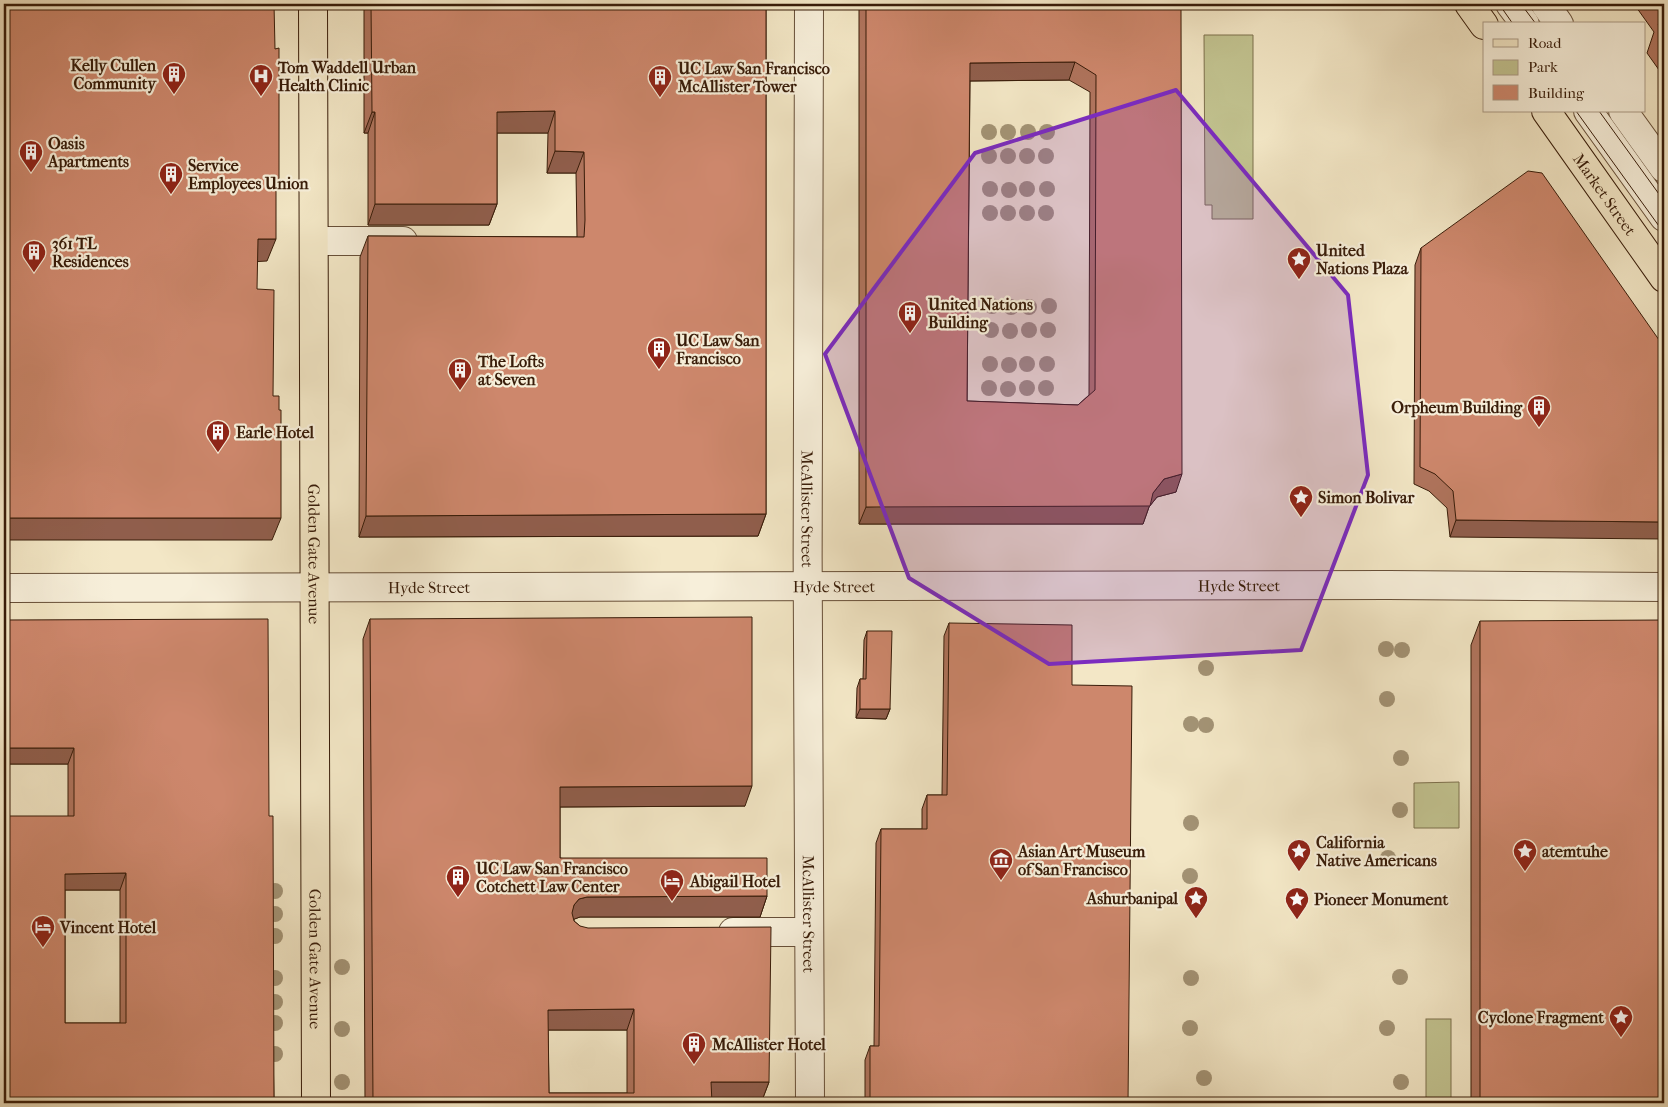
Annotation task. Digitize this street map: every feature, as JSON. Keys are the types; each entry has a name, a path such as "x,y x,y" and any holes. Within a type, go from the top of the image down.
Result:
{"main road":[{"name":"Golden Gate Avenue","path":"313,4 316,1103"},
{"path":"1469,4 1483,24"},
{"name":"Market Street","path":"1547,112 1664,278"}],"street":[{"name":"McAllister Street","path":"809,4 806,336 809,587 810,1103"},
{"path":"1510,4 1524,22"},
{"path":"1545,4 1558,22"},
{"path":"1589,112 1664,217"},
{"path":"1624,112 1664,168"},
{"path":"314,241 426,241"},
{"name":"Hyde Street","path":"4,588 1388,585 1664,587"},
{"path":"707,932 809,932"}],"highlighted area":[{"path":"1176,90 1348,295 1368,475 1301,650 1049,664 909,578 825,354 975,153"}],"green space":[{"path":"1204,35 1253,35 1253,219 1212,219 1212,205 1205,205"},
{"path":"1459,782 1459,828 1414,828 1414,783"},
{"path":"1426,1019 1451,1019 1451,1103 1426,1103"}],"building":[{"path":"4,4 274,4 275,49 279,48 279,181 276,181 276,239 258,239 257,289 274,290 273,396 279,396 279,410 281,410 281,518 4,518"},
{"path":"371,4 766,4 766,514 366,516 368,236 584,237 585,220 584,152 555,151 555,111 497,112 497,204 375,204 375,112 372,112"},
{"name":"United Nations Building","path":"866,4 1163,4 1181,9 1182,474 1164,479 1153,493 1150,506 866,507","holes":["1075,62 1096,75 1095,390 1078,405 967,401 970,63"]},
{"path":"1664,19 1664,33 1658,24"},
{"name":"Orpheum Building","path":"1528,171 1542,173 1664,347 1664,522 1456,520 1453,491 1435,474 1420,467 1421,248"},
{"path":"752,617 752,786 560,787 560,858 767,858 767,896 587,897 579,899 574,905 572,913 574,921 580,926 588,928 771,927 769,1082 711,1082 712,1103 373,1103 370,619","holes":["634,1009 634,1093 549,1093 548,1010"]},
{"path":"268,619 269,816 273,816 274,1103 4,1103 4,816 74,816 74,748 4,748 4,620","holes":["126,873 126,1023 65,1023 65,874"]},
{"path":"1664,620 1664,1103 1480,1103 1480,621"},
{"name":"Asian Art Museum of San Francisco","path":"949,623 1072,625 1072,685 1132,686 1128,1103 870,1103 870,1046 879,1046 881,829 927,829 927,795 947,795"},
{"path":"867,631 892,631 890,709 860,709 860,679 866,679"}],"tram line":[{"path":"1499,4 1512,22"},
{"path":"1521,4 1534,22"},
{"path":"1577,112 1664,233"},
{"path":"1600,112 1664,201"}],"place":[{"name":"Kelly Cullen Community","path":"174,95"},
{"name":"Tom Waddell Urban Health Clinic","path":"261,97"},
{"name":"UC Law San Francisco McAllister Tower","path":"660,98"},
{"name":"Oasis Apartments","path":"31,173"},
{"name":"Service Employees Union","path":"171,195"},
{"name":"361 TL Residences","path":"34,273"},
{"name":"United Nations Plaza","path":"1299,280"},
{"name":"United Nations Building","path":"910,334"},
{"name":"UC Law San Francisco","path":"659,370"},
{"name":"The Lofts at Seven","path":"460,391"},
{"name":"Orpheum Building","path":"1539,428"},
{"name":"Earle Hotel","path":"218,453"},
{"name":"Simon Bolivar","path":"1301,518"},
{"name":"California Native Americans","path":"1299,872"},
{"name":"atemtuhe","path":"1525,872"},
{"name":"Asian Art Museum of San Francisco","path":"1001,881"},
{"name":"UC Law San Francisco Cotchett Law Center","path":"458,898"},
{"name":"Abigail Hotel","path":"672,902"},
{"name":"Ashurbanipal","path":"1196,919"},
{"name":"Pioneer Monument","path":"1297,920"},
{"name":"Vincent Hotel","path":"43,948"},
{"name":"Cyclone Fragment","path":"1621,1038"},
{"name":"McAllister Hotel","path":"694,1065"}]}
